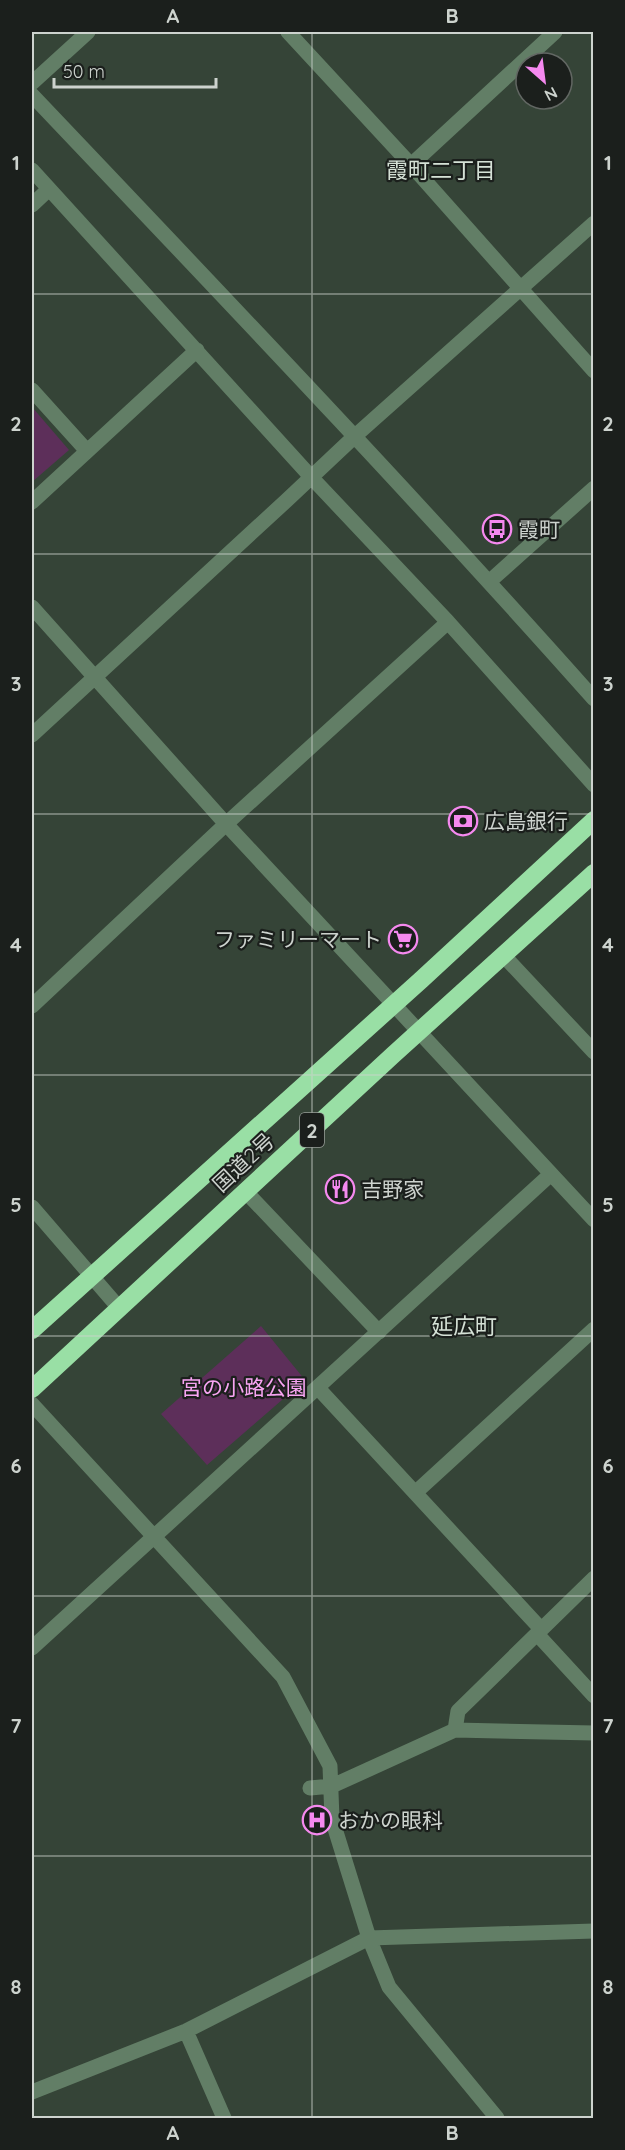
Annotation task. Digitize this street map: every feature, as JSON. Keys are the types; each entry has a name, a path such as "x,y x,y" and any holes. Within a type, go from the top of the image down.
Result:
{"highway":[{"name":"国道2号","path":"32,1330 394,1004 594,820"},
{"name":"国道2号","path":"32,1389 594,873"}],"street":[{"path":"32,83 88,32"},
{"path":"288,32 411,165 594,371"},
{"path":"411,165 555,32"},
{"path":"32,94 490,581 594,699"},
{"path":"32,170 312,478 448,622 594,785"},
{"path":"32,205 49,189"},
{"path":"32,735 355,436 594,223"},
{"path":"32,502 197,350"},
{"path":"32,390 87,451"},
{"path":"490,581 594,488"},
{"path":"32,607 226,824 594,1220"},
{"path":"32,1005 448,622"},
{"path":"503,955 594,1052"},
{"path":"32,1647 551,1174"},
{"path":"245,1191 379,1332"},
{"path":"32,1207 120,1309"},
{"path":"415,1493 594,1329"},
{"path":"318,1388 415,1493 594,1696"},
{"path":"32,1404 283,1677 330,1766 332,1819 369,1938 389,1987 497,2118"},
{"path":"455,1730 458,1711 594,1578"},
{"path":"310,1788 332,1786 455,1730 594,1733"},
{"path":"32,2092 186,2031 369,1938 594,1931"},
{"path":"186,2031 224,2118"}],"shaded area":[{"path":"32,32 593,32 593,2118 32,2118"}],"green space":[{"path":"32,407 69,450 32,482"},
{"name":"宮の小路公園","path":"261,1326 305,1380 207,1465 161,1414"}],"place":[{"name":"霞町","path":"497,529"},
{"name":"広島銀行","path":"463,821"},
{"name":"ファミリーマート","path":"403,939"},
{"name":"吉野家","path":"340,1189"},
{"name":"おかの眼科","path":"317,1820"}],"district":[{"name":"霞町二丁目","path":"441,170"},
{"name":"延広町","path":"464,1326"}]}
